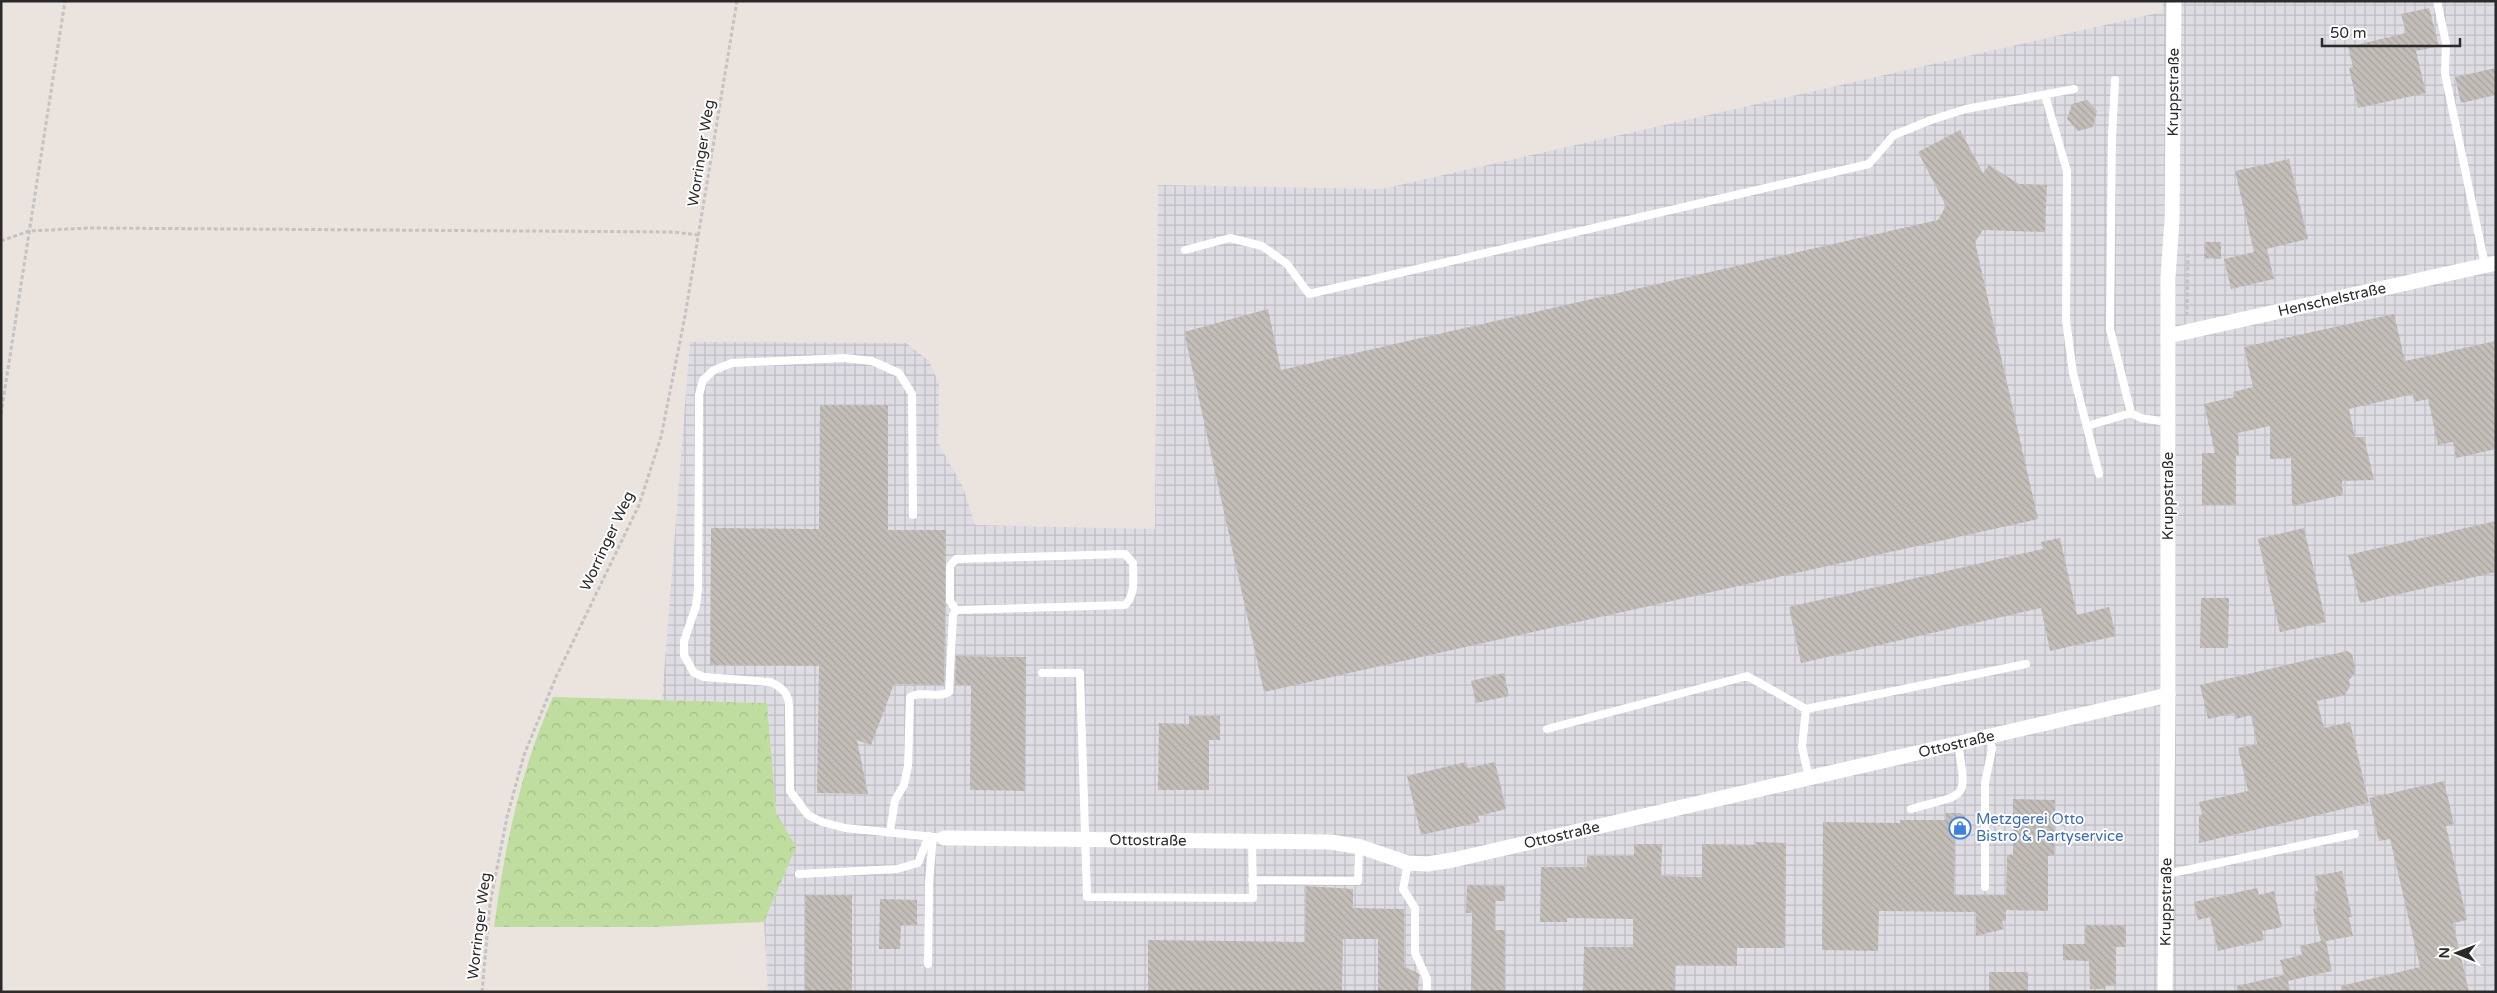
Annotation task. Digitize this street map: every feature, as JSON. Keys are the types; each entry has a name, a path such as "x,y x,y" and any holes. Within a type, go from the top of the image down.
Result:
{"street":[{"name":"Kruppstraße","path":"2166,992 2168,278 2172,220 2174,1"},
{"name":"Henschelstraße","path":"2168,336 2490,264"},
{"name":"Ottostraße","path":"935,837 1331,842 1358,846 1408,863 1427,864 1453,860 2168,695"}],"lane":[{"path":"2437,1 2446,43 2445,74 2490,264"},
{"path":"2115,80 2112,137 2110,329 2131,413"},
{"path":"1185,250 1230,238 1262,246 1287,264 1309,294 1869,164 1894,135 1922,124 1966,109 2074,89"},
{"path":"2045,95 2068,171 2066,320 2073,373 2099,474"},
{"path":"913,515 912,394 899,373 872,361 836,358 732,363 714,370 703,380 700,394 698,589 696,606 686,635 684,655 694,673 704,677 770,682 779,686 786,693 789,706 790,791 808,815 822,822 845,828 935,837"},
{"path":"2087,426 2131,413 2141,418 2168,422"},
{"path":"890,832 895,800 904,785 908,766 910,697 915,694 942,695 949,692 952,615 956,610 1125,605 1130,601 1132,591 1133,563 1125,554 956,559 950,566 950,601 956,610"},
{"path":"1547,729 1746,676 1806,709 2026,664"},
{"path":"1042,673 1080,673 1087,897 1253,898 1252,841"},
{"path":"1806,709 1802,747 1810,778"},
{"path":"1984,887 1985,783 1992,749 1990,737"},
{"path":"1911,809 1958,795 1963,789 1964,780 1958,744"},
{"path":"2167,874 2355,834"},
{"path":"799,874 897,869 918,863 935,837"},
{"path":"928,964 935,837"},
{"path":"1252,880 1358,882 1358,846"},
{"path":"1408,863 1403,889 1414,908 1415,953 1427,979 1427,992"}],"path":[{"path":"1,414 65,1"},
{"name":"Worringer Weg","path":"482,992 490,904 507,817 524,755 556,677 639,505 661,437 699,235 737,1"},
{"path":"1,241 29,231 138,228 664,232 699,235"}],"shaded area":[{"path":"2163,1 2496,1 2496,992 768,992 764,922 796,847 776,812 767,703 662,700 690,342 906,343 929,361 939,384 938,443 963,487 975,525 1155,529 1158,185 1382,189 2162,12"}],"green space":[{"path":"553,697 767,703 776,812 796,847 764,922 651,927 494,927 503,867 515,809 531,753"}],"building":[{"path":"2429,8 2439,46 2416,51 2426,93 2358,108 2349,68 2353,67 2348,47 2406,33 2401,14"},
{"path":"2496,68 2496,95 2461,103 2455,77"},
{"path":"2087,100 2097,111 2093,127 2078,131 2067,119 2072,104"},
{"path":"1960,130 1983,173 1989,165 2019,184 2047,185 2045,232 1983,230 1975,242 2038,519 1264,692 1184,332 1268,309 1281,370 1938,220 1946,206 1918,152"},
{"path":"2289,159 2308,239 2254,252 2235,171"},
{"path":"2205,242 2221,242 2221,259 2204,258"},
{"path":"2267,249 2274,279 2231,289 2224,259"},
{"path":"2394,314 2405,361 2496,341 2496,449 2456,458 2453,442 2438,445 2428,399 2414,402 2413,394 2349,409 2355,437 2364,437 2374,480 2342,481 2343,495 2292,506 2291,458 2270,459 2270,426 2238,433 2239,455 2236,455 2236,505 2202,505 2202,453 2215,453 2204,404 2234,397 2233,392 2253,387 2244,347"},
{"path":"820,405 888,405 888,530 946,530 944,685 894,684 871,745 857,740 868,794 817,793 819,666 710,665 711,528 819,529"},
{"path":"2496,521 2496,572 2360,603 2348,555"},
{"path":"2304,528 2326,622 2280,632 2258,539"},
{"path":"2060,538 2077,615 2109,607 2116,636 2050,651 2041,608 1801,663 1789,607 2043,549 2041,542"},
{"path":"2201,598 2229,598 2228,648 2200,648"},
{"path":"2347,651 2352,654 2356,672 2349,680 2350,686 2345,695 2317,701 2324,728 2350,722 2369,803 2199,843 2199,816 2202,815 2199,802 2248,791 2238,748 2257,744 2251,715 2236,719 2235,713 2208,719 2200,685"},
{"path":"956,656 1026,657 1025,791 970,790 971,685 955,685"},
{"path":"1504,673 1509,696 1476,703 1471,681"},
{"path":"1189,716 1220,716 1220,740 1209,740 1209,790 1158,790 1159,723 1189,724"},
{"path":"1466,762 1468,768 1495,762 1506,809 1478,816 1480,822 1421,835 1407,776"},
{"path":"2444,781 2454,824 2446,826 2467,920 2453,923 2469,992 2341,992 2341,986 2420,967 2390,839 2379,841 2369,798"},
{"path":"2013,799 2055,800 2054,856 2048,856 2048,911 2006,910 2006,921 2002,921 2004,929 1976,936 1976,912 1879,911 1878,951 1822,950 1823,822 1900,823 1900,820 1946,820 1946,813 1960,813 1965,817 1965,835 1955,835 1954,895 2006,895 2007,855 2013,855"},
{"path":"1756,842 1786,843 1785,948 1737,948 1737,966 1675,965 1675,992 1583,992 1584,947 1633,947 1633,919 1567,918 1567,922 1540,922 1541,867 1587,867 1587,856 1634,856 1634,844 1662,844 1661,876 1702,877 1702,844 1756,845"},
{"path":"2342,871 2352,917 2349,917 2353,936 2326,941 2332,971 2288,981 2290,992 2237,992 2237,986 2284,975 2280,960 2302,955 2300,946 2321,941 2313,909 2317,908 2314,892 2318,891 2315,876"},
{"path":"1467,885 1505,886 1505,901 1495,901 1495,930 1505,930 1505,992 1471,992 1472,913 1466,913"},
{"path":"1306,886 1353,889 1353,908 1404,909 1404,966 1419,974 1418,992 1378,992 1378,939 1343,939 1342,992 1148,992 1148,940 1305,942"},
{"path":"2257,888 2259,895 2274,891 2282,927 2262,931 2264,940 2218,951 2210,917 2198,920 2194,902"},
{"path":"805,895 852,895 852,992 805,992"},
{"path":"880,899 917,900 917,925 901,925 900,949 879,949"},
{"path":"2085,925 2126,925 2126,947 2116,947 2116,986 2105,985 2105,989 2090,989 2089,961 2063,960 2063,944 2085,944"},
{"path":"1989,972 2028,972 2028,992 1989,992"}],"place":[{"name":"Metzgerei Otto Bistro & Partyservice","path":"1960,828"}]}
